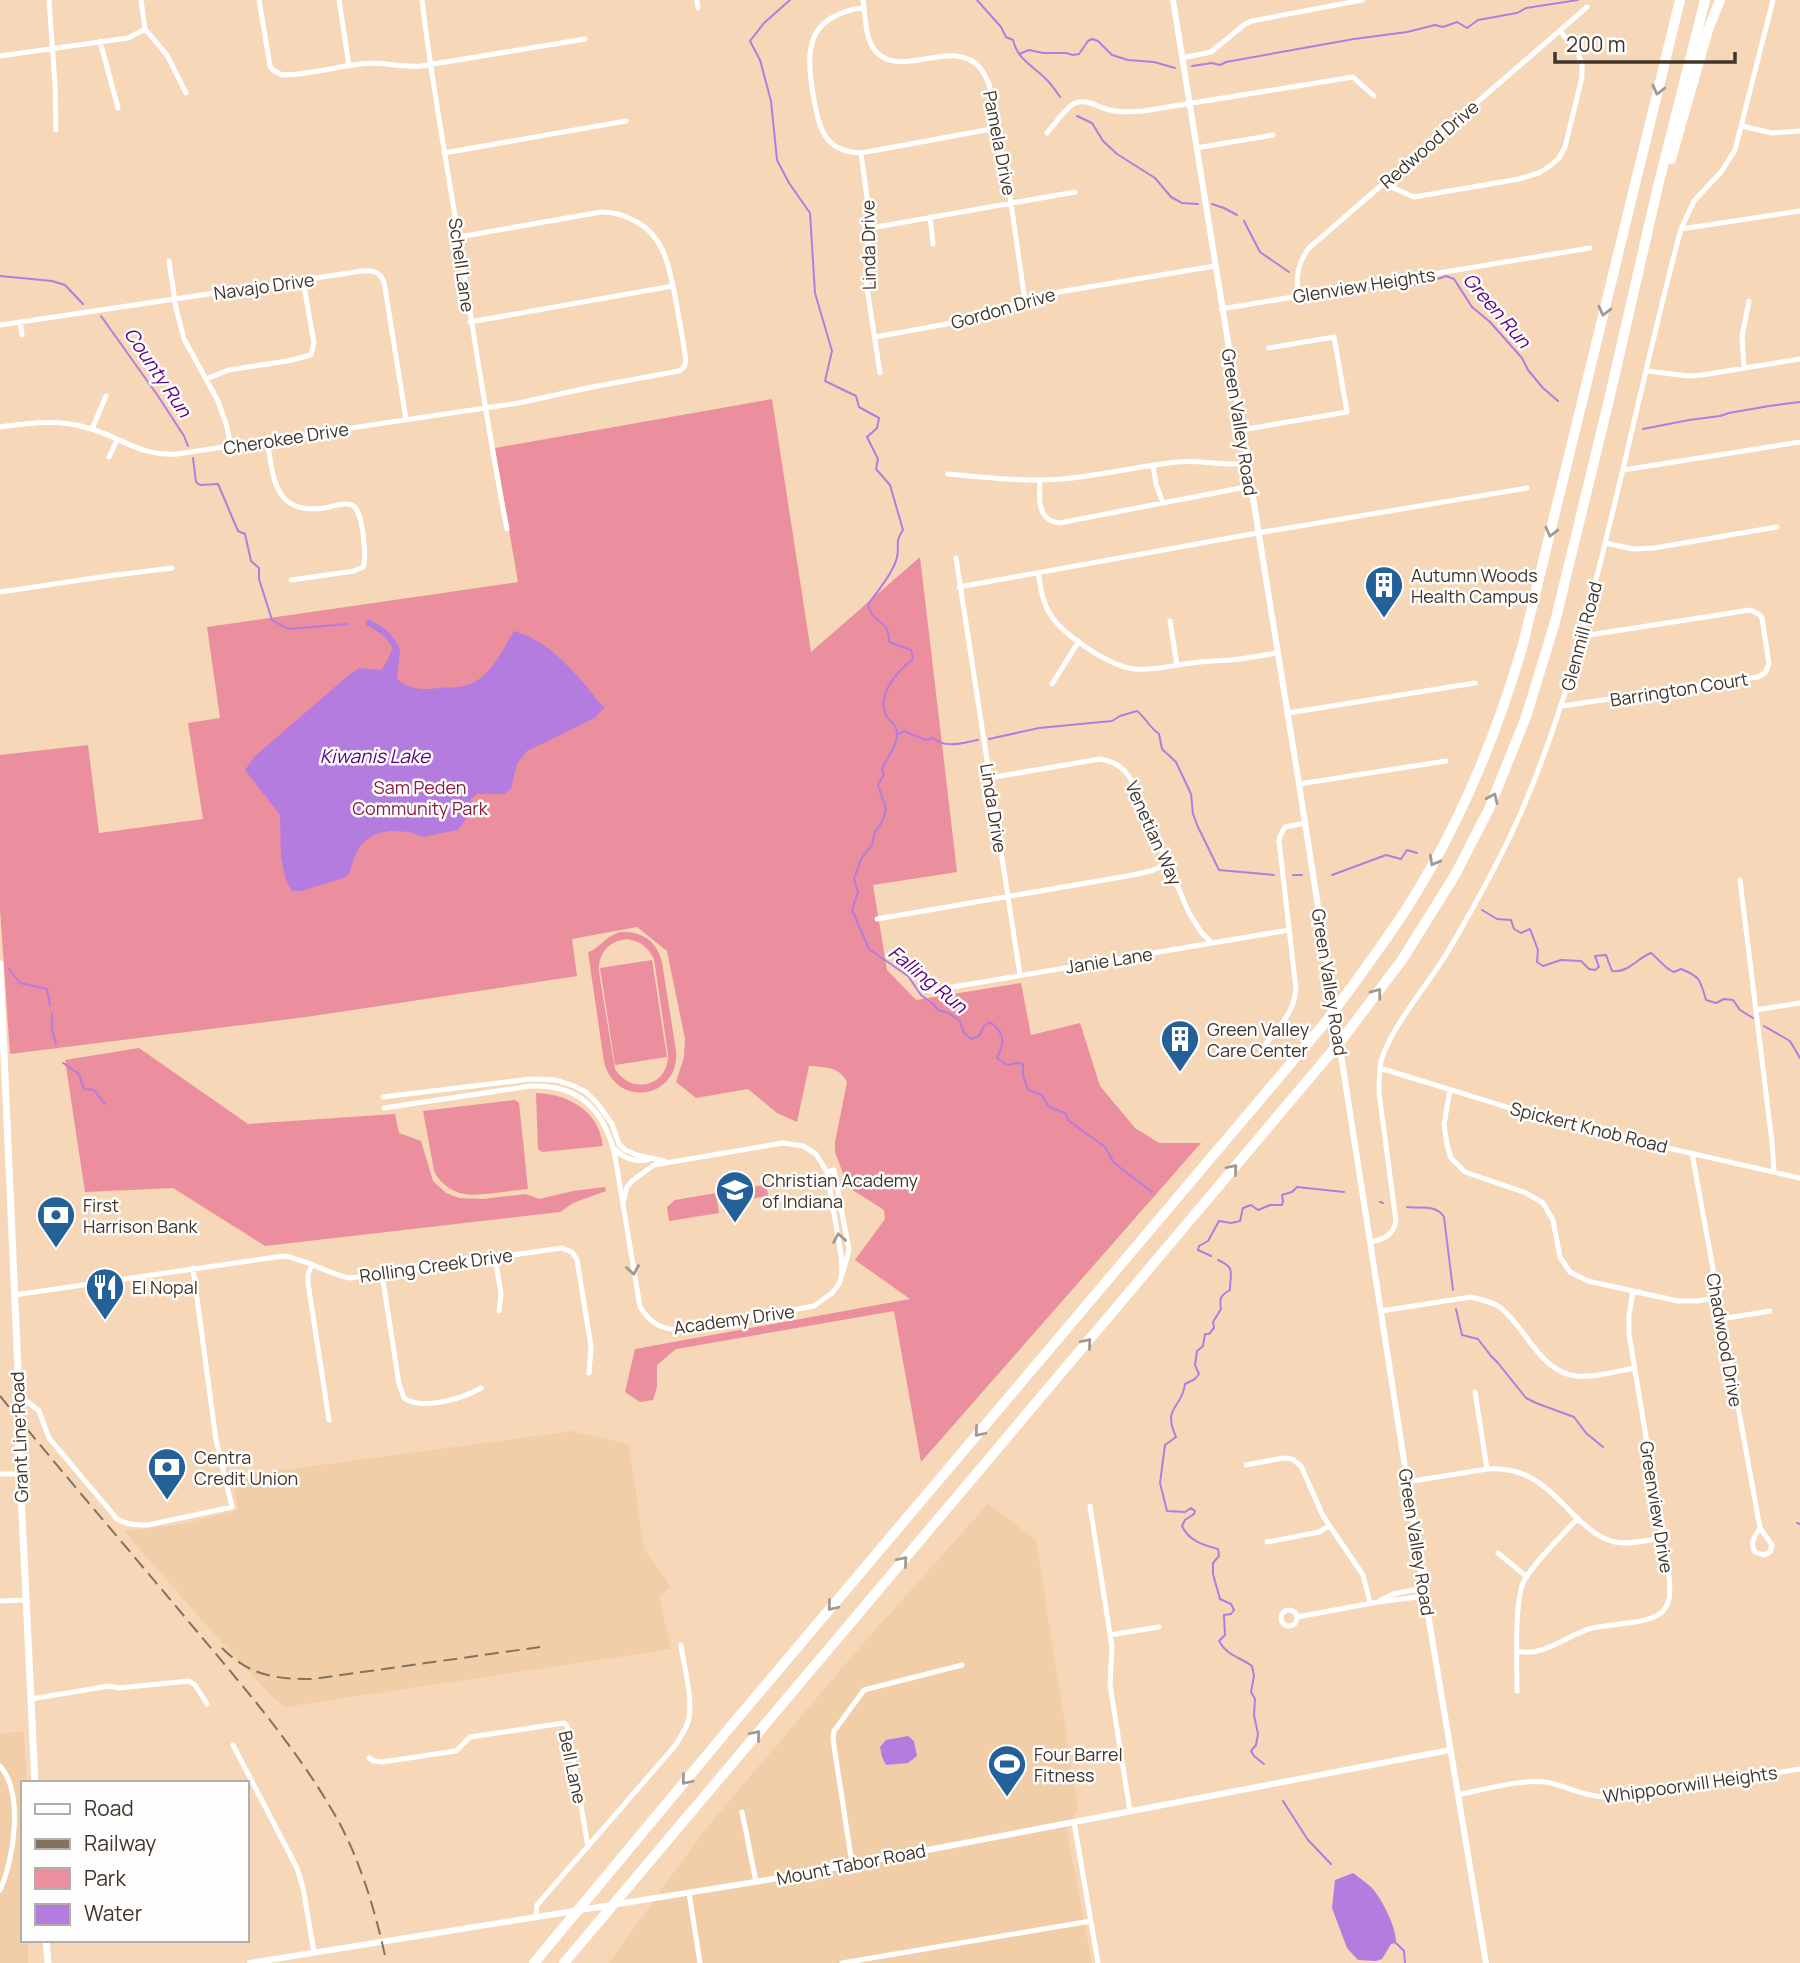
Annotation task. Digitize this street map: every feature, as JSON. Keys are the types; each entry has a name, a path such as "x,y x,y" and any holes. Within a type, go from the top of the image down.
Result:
{"highway":[{"path":"534,1963 1324,1024 1380,948 1429,869 1472,784 1500,717 1522,648 1680,0"},
{"path":"564,1963 1340,1042 1402,960 1455,875 1508,763 1534,694 1555,622 1705,0"},
{"path":"1647,236 1708,30 1720,0"}],"main road":[{"name":"Grant Line Road","path":"0,964 35,1781"},
{"path":"46,1942 48,1963"}],"street":[{"path":"49,0 56,130"},
{"path":"141,0 145,29 167,55 186,93"},
{"path":"259,0 269,60 273,70 288,75 379,63 398,66 430,65 585,39"},
{"path":"339,0 349,66"},
{"name":"Schell Lane","path":"422,0 470,322 507,529"},
{"path":"697,0 698,8"},
{"name":"Green Valley Road","path":"1173,0 1299,784 1424,1592 1486,1963"},
{"path":"1182,58 1211,52 1239,28 1252,21 1362,0"},
{"name":"Glenmill Road","path":"1370,1242 1382,1240 1392,1233 1396,1221 1379,1093 1380,1068 1392,1037 1442,961 1490,878 1530,792 1562,706 1583,636 1681,229 1694,201 1732,158 1773,0"},
{"path":"863,4 834,15 824,24 815,35 809,55 817,119 830,143 847,153 861,153 997,128"},
{"name":"Pamela Drive","path":"863,4 871,43 877,52 887,59 906,61 948,55 968,59 979,67 986,78 992,97 1011,203 1025,300"},
{"name":"Redwood Drive","path":"1298,296 1298,270 1301,259 1309,248 1587,7"},
{"path":"0,56 128,38 145,29"},
{"path":"1385,181 1391,187 1414,197 1519,179 1539,173 1550,166 1559,158 1565,147 1582,77 1580,59 1560,31"},
{"path":"100,41 118,108"},
{"path":"1046,133 1074,104 1091,103 1125,112 1353,77 1374,96"},
{"path":"444,153 626,121"},
{"path":"1742,126 1772,133 1800,131"},
{"path":"1196,148 1273,135"},
{"name":"Linda Drive","path":"861,153 871,228 866,272 880,373"},
{"path":"871,228 1075,192"},
{"path":"1681,229 1800,211"},
{"path":"458,237 601,212 622,215 653,233 663,249 673,286 470,322"},
{"path":"930,217 933,244"},
{"name":"Glenview Heights","path":"1222,309 1590,248"},
{"path":"169,261 179,325 218,401 231,447"},
{"name":"Gordon Drive","path":"874,337 969,320 1025,300 1059,292 1215,266"},
{"name":"Navajo Drive","path":"0,325 303,280 369,271 379,273 383,277 406,419"},
{"path":"206,379 229,370 311,355 314,343 303,280"},
{"name":"Cherokee Drive","path":"0,427 49,421 67,423 92,429 138,449 161,455 231,447 519,403 679,371 686,360 673,286"},
{"path":"1744,368 1742,336 1749,301"},
{"path":"20,323 22,335"},
{"path":"1241,430 1347,412 1334,337 1269,348"},
{"path":"1647,371 1688,376 1800,359"},
{"path":"92,429 106,396"},
{"path":"109,457 117,440"},
{"path":"267,441 276,486 286,502 311,509 351,504 357,508 360,516 365,559 363,567 355,571 291,580"},
{"path":"1623,470 1800,442"},
{"path":"948,474 1040,480 1188,461 1229,465 1247,463"},
{"path":"1153,466 1163,503"},
{"path":"1040,480 1039,502 1042,512 1047,519 1055,523 1251,486"},
{"path":"960,587 1527,488"},
{"path":"1606,542 1622,547 1647,548 1777,527"},
{"name":"Linda Drive","path":"956,558 1020,975"},
{"path":"0,592 172,568"},
{"path":"1038,573 1042,594 1050,615 1057,624 1110,661 1129,668 1151,669 1278,653"},
{"name":"Barrington Court","path":"1562,706 1758,677 1765,673 1769,664 1762,618 1750,610 1583,636"},
{"path":"1170,621 1177,665"},
{"path":"1052,684 1079,641"},
{"path":"1287,713 1475,684"},
{"name":"Venetian Way","path":"989,778 1100,759 1123,768 1131,779 1194,923 1212,943"},
{"path":"1299,784 1446,761"},
{"path":"1264,1046 1289,1015 1296,996 1279,841 1285,827 1305,823"},
{"path":"877,919 1133,875 1167,864"},
{"path":"1740,880 1774,1172"},
{"name":"Janie Lane","path":"929,991 1289,930"},
{"path":"1756,1010 1800,1003"},
{"name":"Spickert Knob Road","path":"1380,1068 1539,1117 1800,1178"},
{"path":"383,1097 531,1079 556,1080 586,1092 597,1103 625,1150 669,1163"},
{"name":"Academy Drive","path":"384,1108 531,1086 555,1086 582,1098 603,1121 613,1146 640,1307 653,1323 662,1328 682,1330 814,1306 833,1292 846,1265 849,1250 831,1171 817,1154 803,1146 783,1143 654,1165 646,1170"},
{"path":"1450,1090 1444,1131 1448,1152 1455,1163 1472,1175 1525,1193 1543,1203 1553,1220 1560,1257 1570,1272 1588,1281 1678,1301 1717,1298"},
{"path":"613,1146 628,1158 643,1161 653,1158"},
{"name":"Chadwood Drive","path":"1692,1153 1760,1528 1772,1545 1770,1552 1764,1555 1755,1552 1752,1546 1760,1528"},
{"path":"623,1203 632,1181 646,1170 647,1164 643,1161"},
{"name":"Rolling Creek Drive","path":"14,1295 283,1256 350,1278 562,1248 575,1255 591,1346 589,1373"},
{"path":"495,1257 501,1294 499,1311"},
{"path":"313,1264 308,1283 329,1420"},
{"path":"18,1398 39,1411 50,1438 122,1522 148,1525 232,1507 216,1440 193,1268"},
{"path":"382,1274 401,1395 414,1403 426,1403 464,1397 481,1388"},
{"name":"Greenview Drive","path":"1517,1651 1540,1650 1593,1628 1647,1619 1659,1614 1667,1604 1670,1591 1663,1538 1628,1321 1633,1291"},
{"path":"1381,1311 1471,1297 1502,1308 1558,1370 1570,1375 1584,1376 1635,1368"},
{"path":"1721,1319 1770,1311"},
{"path":"1475,1392 1487,1469"},
{"path":"1246,1465 1283,1458 1297,1462 1329,1526 1360,1569 1370,1603"},
{"path":"1408,1482 1487,1469 1508,1469 1532,1478 1546,1488 1594,1533 1612,1541 1629,1544 1663,1538"},
{"path":"0,1475 20,1474"},
{"path":"1090,1506 1110,1635 1113,1662 1110,1685 1130,1811"},
{"path":"1517,1691 1521,1587 1578,1518"},
{"path":"1267,1542 1319,1532 1329,1526"},
{"path":"1498,1553 1527,1577"},
{"path":"1297,1617 1378,1602 1393,1594 1424,1592"},
{"path":"0,1601 26,1600"},
{"path":"1110,1635 1159,1627"},
{"path":"536,1918 537,1905 674,1747 683,1733 690,1711 681,1645"},
{"path":"852,1864 832,1739 834,1731 864,1690 962,1665"},
{"path":"31,1699 109,1686 120,1688 189,1681 195,1685 207,1704"},
{"name":"Bell Lane","path":"369,1758 374,1762 382,1762 456,1751 470,1737 564,1723 569,1733 588,1847"},
{"path":"233,1745 297,1868 314,1952"},
{"name":"Mount Tabor Road","path":"250,1963 689,1894 1450,1750"},
{"path":"0,1766 10,1785 15,1828 10,1865 0,1890"},
{"name":"Whippoorwill Heights","path":"1458,1795 1537,1782 1554,1784 1591,1796 1610,1797 1800,1769"},
{"path":"742,1812 756,1882"},
{"path":"1074,1822 1098,1963"},
{"path":"689,1894 700,1963"},
{"path":"842,1963 1091,1921"}],"shaded area":[{"path":"572,1431 629,1444 644,1549 671,1587 659,1597 671,1649 284,1707 209,1628 124,1531 183,1524 238,1510 232,1477"},
{"path":"988,1504 1036,1540 1078,1809 1067,1830 1092,1963 609,1963 703,1832 859,1648"},
{"path":"24,1732 27,1781 21,1781 21,1942 28,1942 28,1963 0,1963 0,1733"}],"green space":[{"name":"Sam Peden Community Park","path":"772,399 811,652 920,557 957,872 873,885 887,970 916,1000 1021,983 1031,1035 1080,1023 1100,1086 1135,1128 1159,1143 1201,1143 921,1462 894,1311 676,1349 657,1365 657,1387 653,1400 640,1402 625,1392 635,1349 910,1299 855,1260 885,1219 884,1210 848,1187 835,1152 847,1082 844,1077 831,1069 809,1066 797,1122 777,1113 748,1089 696,1098 676,1082 684,1057 685,1039 667,951 637,927 572,939 577,976 306,1017 10,1054 0,909 0,755 88,745 99,833 203,819 188,723 220,718 207,627 518,582 495,448"},
{"path":"629,932 642,936 656,948 662,962 676,1051 675,1067 668,1080 658,1088 646,1092 633,1092 621,1087 611,1077 604,1062 588,952 615,934","holes":["627,939 643,945 654,959 668,1054 663,1074 648,1084 640,1085 631,1083 615,1069 599,972 600,960 605,950 614,942"]},
{"path":"652,960 667,1057 615,1065 600,968"},
{"path":"139,1048 248,1124 395,1114 399,1133 421,1141 433,1181 446,1193 459,1198 483,1199 526,1194 539,1199 605,1187 606,1191 573,1203 560,1212 265,1246 173,1188 85,1192 65,1060"},
{"path":"536,1093 571,1101 589,1114 603,1146 542,1152 538,1149"},
{"path":"515,1100 519,1103 528,1189 470,1195 446,1186 434,1170 423,1111"},
{"path":"763,1181 766,1181 768,1196 743,1200 744,1208 724,1212 720,1193 763,1185"},
{"path":"716,1193 719,1213 669,1221 667,1207 675,1200"}],"water":[{"name":"Kiwanis Lake","path":"514,631 536,640 555,653 605,707 595,718 527,751 517,764 511,789 504,794 477,794 471,799 468,815 458,830 422,837 395,831 374,835 359,848 346,877 302,891 292,891 286,881 281,858 280,815 245,770 254,757 350,674 360,668 381,670 397,643 400,650 397,679 417,688 457,687 482,677 495,663"},
{"path":"908,1736 914,1741 917,1756 908,1763 886,1765 880,1747 886,1740"},
{"path":"1353,1873 1375,1892 1394,1929 1396,1943 1391,1944 1382,1959 1376,1961 1358,1960 1347,1948 1332,1908 1335,1880"}],"waterway":[{"name":"Falling Run","path":"790,0 764,23 750,41 760,60 771,101 777,160 810,213 815,293 832,351 825,381 856,396 859,407 879,418 877,428 867,437 878,459 876,469 890,485 903,530 893,568 868,604 870,611 886,628 889,642 911,650 913,659 895,676 884,699 886,715 895,725 897,739 882,769 884,774 878,785 886,809 872,845 861,859 854,879 858,892 852,910 869,949 908,976 921,995 938,1010 949,1013 960,1021 964,1033 971,1039 979,1036 984,1026 990,1022 995,1026 1002,1038 997,1058 1007,1065 1023,1064 1028,1090 1042,1095 1049,1107 1065,1113 1069,1121 1105,1147 1114,1163 1152,1192"},
{"name":"Green Run","path":"977,0 1001,27 1006,37 1013,40 1022,57 1046,79 1060,97"},
{"path":"1192,66 1212,63 1220,65 1435,25 1443,27 1457,22 1467,28 1478,20 1517,13 1526,8 1578,0"},
{"path":"1019,54 1029,50 1079,54 1092,39 1098,41 1112,55 1175,68"},
{"name":"Green Run","path":"1077,116 1092,123 1103,141 1117,154 1155,178 1171,197 1182,203 1198,204"},
{"name":"Green Run","path":"1212,204 1237,215"},
{"name":"Green Run","path":"1244,221 1260,252 1289,272"},
{"name":"County Run","path":"0,276 52,281 65,285 83,304"},
{"name":"Green Run","path":"1403,283 1405,288 1446,276 1454,279 1472,307 1490,322 1522,358 1543,388 1558,401"},
{"name":"County Run","path":"101,316 158,396 188,446"},
{"name":"Green Run","path":"1643,429 1800,402"},
{"name":"County Run","path":"193,458 196,482 200,485 218,484 238,531 245,534 251,561 259,568 259,579 272,620 288,629 348,624"},
{"name":"County Run","path":"369,623 387,635 394,645"},
{"path":"989,739 1039,728 1112,721 1137,711 1159,734 1162,749 1176,762 1191,794 1193,814 1198,827 1219,870 1274,875"},
{"path":"898,734 904,731 925,740 933,738 949,744 978,740"},
{"path":"1332,875 1386,855 1401,859 1407,850 1417,853"},
{"path":"1293,875 1302,875"},
{"path":"1482,910 1497,919 1511,920 1514,929 1521,933 1530,929 1538,950 1537,962 1543,966 1561,960 1581,961 1589,969 1595,970 1599,967 1595,956 1606,955 1612,971 1618,971 1628,968 1651,953 1671,971 1681,969 1693,974 1701,984 1706,1000 1716,1003 1724,999 1733,1000 1740,1010 1753,1018"},
{"path":"9,969 20,983 47,989 50,1005"},
{"path":"52,1014 52,1030 56,1044"},
{"path":"1764,1026 1790,1041 1800,1058"},
{"path":"63,1063 79,1074 84,1089 94,1090 105,1104"},
{"path":"1211,1256 1198,1250 1199,1246 1208,1241 1219,1221 1240,1221 1243,1208 1251,1205 1258,1210 1270,1205 1282,1205 1282,1195 1297,1187 1344,1192"},
{"path":"1407,1207 1437,1210 1444,1217 1453,1290"},
{"name":"Falling Run","path":"1218,1260 1230,1268 1230,1290 1221,1297 1221,1309 1213,1322 1214,1328 1209,1334 1205,1334 1203,1346 1197,1351 1195,1365 1199,1374 1185,1384 1172,1413 1172,1427 1176,1437 1165,1445 1160,1483 1167,1511 1185,1512 1191,1508 1195,1511 1182,1526 1188,1535 1197,1542 1218,1549 1219,1556 1213,1563 1213,1574 1220,1599 1231,1604 1234,1610 1231,1614 1224,1615 1225,1635 1219,1641 1230,1653 1252,1666 1254,1676 1251,1692 1255,1699 1254,1715 1258,1734 1256,1745 1251,1751 1264,1764"},
{"path":"1456,1309 1462,1335 1478,1339 1526,1398 1574,1417 1586,1433 1603,1447"},
{"name":"Falling Run","path":"1283,1801 1308,1840 1331,1864"},
{"name":"Falling Run","path":"1396,1943 1404,1951 1405,1963"}],"railway":[{"path":"0,1396 247,1691 306,1769 340,1824 355,1856 373,1908 386,1960"},
{"path":"222,1648 243,1665 264,1674 313,1679 540,1647"}],"place":[{"name":"Autumn Woods Health Campus","path":"1384,619"},
{"name":"Green Valley Care Center","path":"1180,1073"},
{"name":"Christian Academy of Indiana","path":"735,1224"},
{"name":"First Harrison Bank","path":"56,1249"},
{"name":"El Nopal","path":"105,1321"},
{"name":"Centra Credit Union","path":"167,1501"},
{"name":"Four Barrel Fitness","path":"1007,1798"}]}
